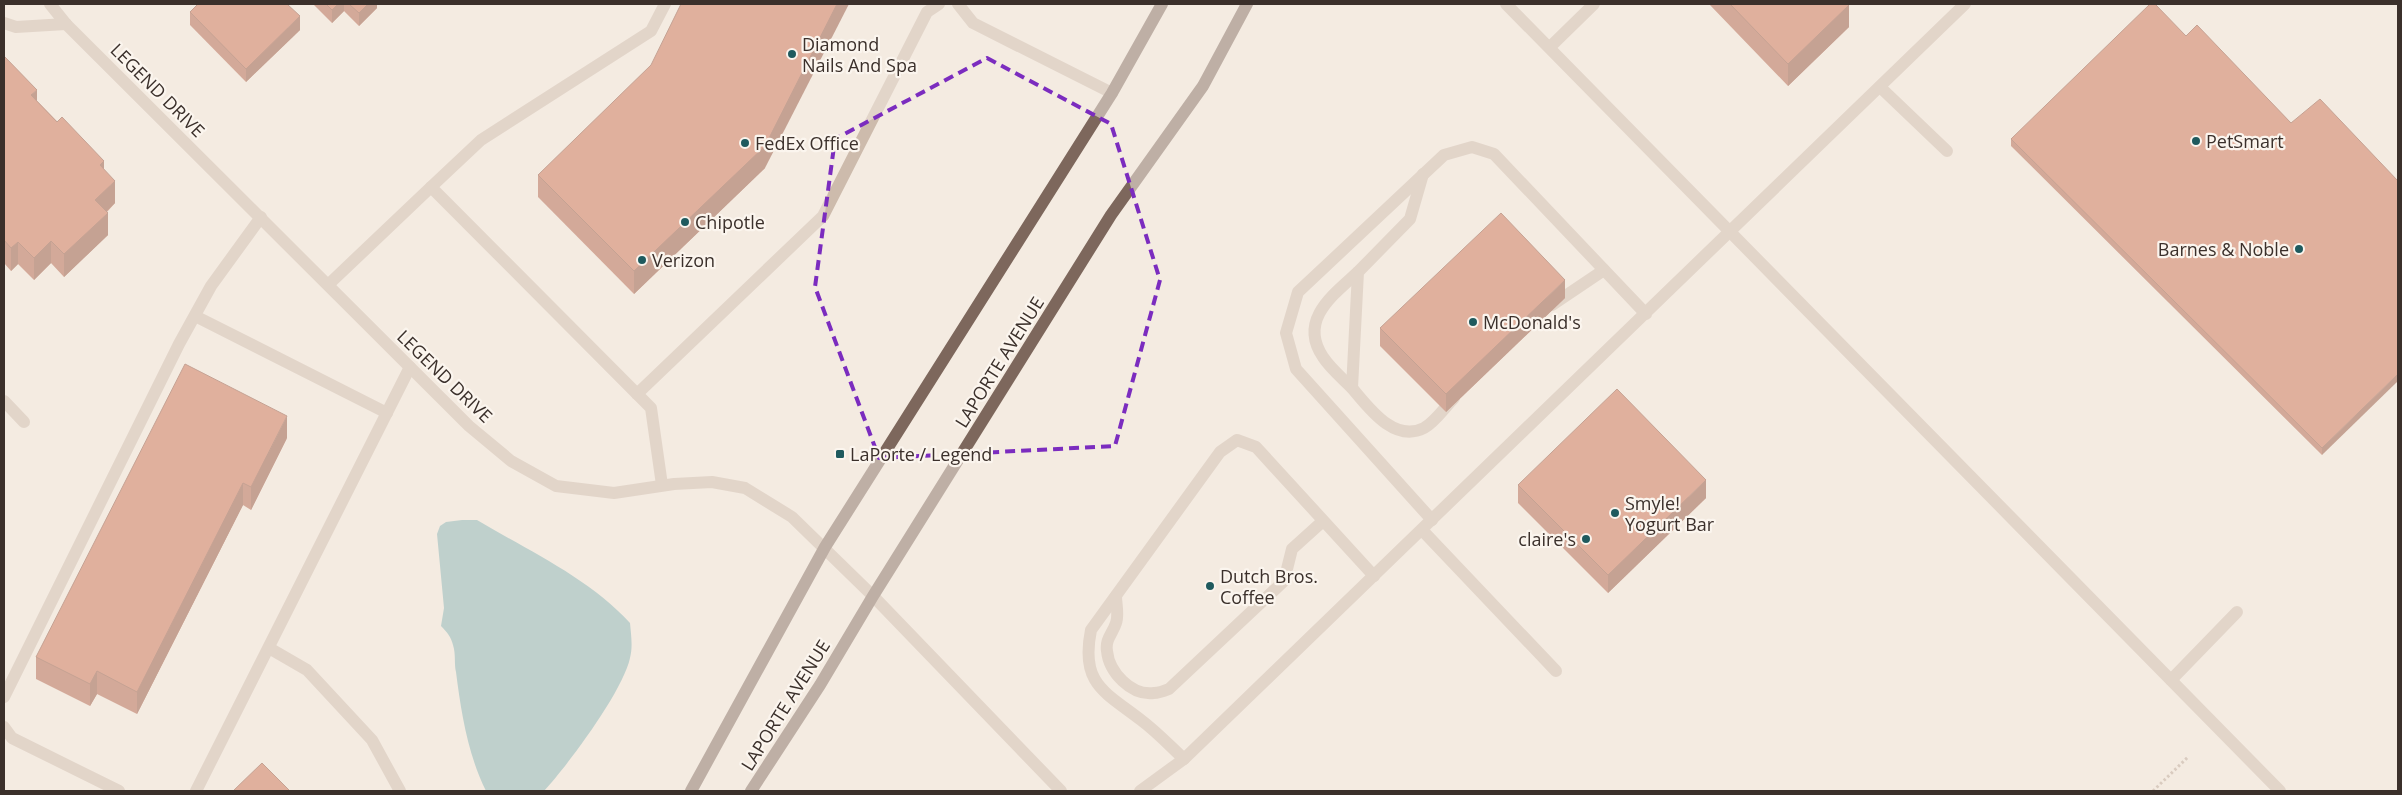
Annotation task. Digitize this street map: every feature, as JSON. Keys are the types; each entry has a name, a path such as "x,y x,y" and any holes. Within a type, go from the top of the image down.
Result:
{"main road":[{"name":"LAPORTE AVENUE","path":"691,791 825,547 1112,94 1162,4"},
{"name":"LAPORTE AVENUE","path":"751,791 820,685 873,596 1111,215 1203,86 1247,4"}],"street":[{"name":"LEGEND DRIVE","path":"50,4 66,24 329,284 469,426 504,455 556,486 614,493 662,485 712,482 745,488 792,517 825,547 1061,791"},
{"path":"329,284 481,140 651,31 665,4"},
{"path":"637,394 823,216 927,12 938,4"},
{"path":"958,4 973,23 1112,94"},
{"path":"1506,4 1550,46 1869,374 2280,791"},
{"path":"1550,46 1594,4"},
{"path":"1140,791 1184,760 1965,4"},
{"path":"4,23 16,27 66,24"},
{"path":"1880,87 1947,151"},
{"path":"1432,520 1296,369 1286,333 1298,292 1444,155 1472,147 1494,154 1646,314"},
{"path":"1424,174 1410,220 1328,300 1314,322 1314,340 1323,358 1387,425 1405,432 1424,428 1466,387"},
{"path":"431,187 651,408 662,485"},
{"path":"4,697 211,286 261,217"},
{"path":"1541,313 1604,270"},
{"path":"1352,388 1358,272"},
{"path":"195,316 387,413"},
{"path":"196,791 410,367"},
{"path":"4,401 24,422"},
{"path":"1184,760 1143,721 1114,702 1102,690 1089,663 1088,647 1091,630 1220,452 1238,440 1256,447 1374,576"},
{"path":"1116,596 1117,622 1108,636 1106,650 1112,669 1122,681 1137,691 1152,694 1169,689 1284,581 1292,550 1323,521"},
{"path":"1422,530 1556,672"},
{"path":"2171,680 2237,612"},
{"path":"269,648 307,670 372,740 400,791"},
{"path":"4,727 12,738 118,791"}],"path":[{"path":"2153,791 2188,757"}],"highlighted area":[{"path":"987,58 1111,124 1160,280 1115,446 879,458 815,287 835,139"}],"water":[{"path":"477,520 558,566 596,592 630,623 631,654 617,689 580,746 544,791 486,791 474,763 460,702 454,648 450,637 441,626 444,608 437,534 440,526 446,522"}],"building":[{"path":"198,4 287,4 300,16 246,69 190,12"},
{"path":"326,4 338,4 332,10"},
{"path":"349,4 368,4 359,13"},
{"path":"681,4 837,4 765,146 634,271 538,175 651,65"},
{"path":"1730,4 1848,4 1849,5 1788,64"},
{"path":"2150,4 2155,4 2186,36 2197,25 2291,123 2320,99 2398,181 2398,374 2322,448 2011,139"},
{"path":"4,56 37,90 31,95 57,122 62,117 104,161 100,165 115,181 95,200 108,213 64,254 51,241 34,258 18,242 11,248 4,240"},
{"name":"McDonald's","path":"1501,213 1565,280 1446,394 1380,328"},
{"path":"185,364 287,416 251,487 243,483 137,692 97,671 90,684 36,657"},
{"path":"1617,389 1706,480 1608,575 1518,485"},
{"path":"262,763 290,791 233,791"}],"place":[{"name":"Diamond Nails And Spa","path":"792,54"},
{"name":"PetSmart","path":"2196,141"},
{"name":"FedEx Office","path":"745,143"},
{"name":"Chipotle","path":"685,222"},
{"name":"Barnes & Noble","path":"2299,249"},
{"name":"Verizon","path":"642,260"},
{"name":"McDonald's","path":"1473,322"},
{"name":"LaPorte / Legend","path":"840,454"},
{"name":"Smyle! Yogurt Bar","path":"1615,513"},
{"name":"claire's","path":"1586,539"},
{"name":"Dutch Bros. Coffee","path":"1210,586"}]}
